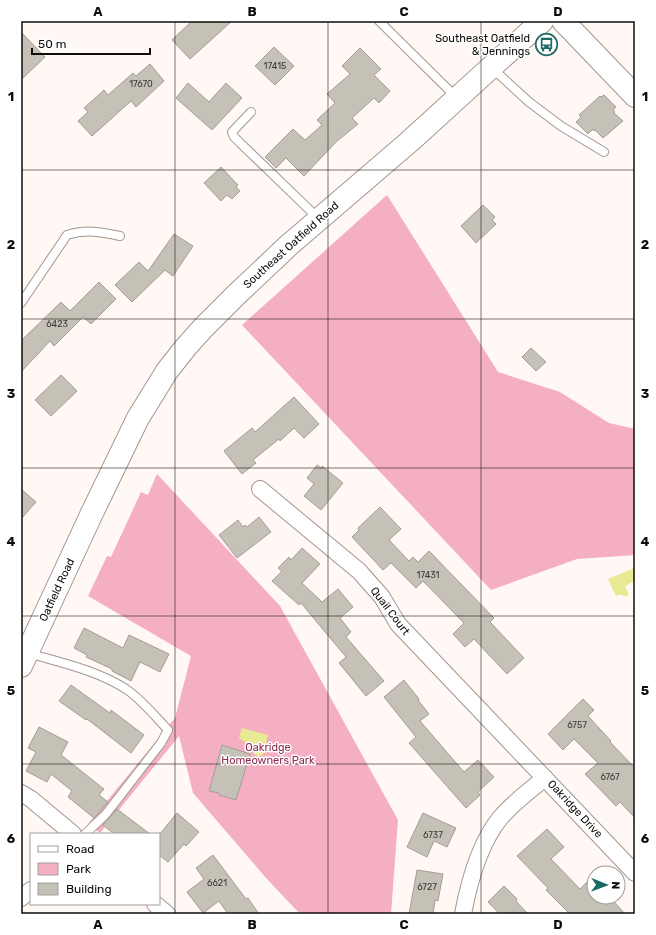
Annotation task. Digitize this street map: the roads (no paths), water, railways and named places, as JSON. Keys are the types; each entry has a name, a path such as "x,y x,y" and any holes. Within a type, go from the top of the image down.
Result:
{"main road":[{"name":"Southeast Oatfield Road","path":"92,513 138,418 167,371 195,336 235,296 319,219 410,142 542,21"},
{"path":"563,21 635,96"},
{"name":"Oatfield Road","path":"24,659 92,513"}],"street":[{"name":"Quail Court","path":"260,489 359,570 382,597 398,624 545,778"},
{"name":"Oakridge Drive","path":"463,914 471,878 480,854 491,832 501,817 522,796 545,778 635,873"},
{"path":"21,793 31,798 72,833"},
{"path":"21,898 30,891"},
{"path":"156,905 167,914"}],"lane":[{"path":"379,21 458,98"},
{"path":"492,67 529,102 561,126 604,152"},
{"path":"251,112 232,132 234,137 319,219"},
{"path":"21,303 68,235 78,232 94,231 120,236"},
{"path":"24,659 95,672 127,690 148,708 168,730 161,743 106,814 86,833"}],"place":[{"name":"Southeast Oatfield & Jennings","path":"546,44"}],"park label":[{"name":"Oakridge Homeowners Park","path":"268,753"}]}
